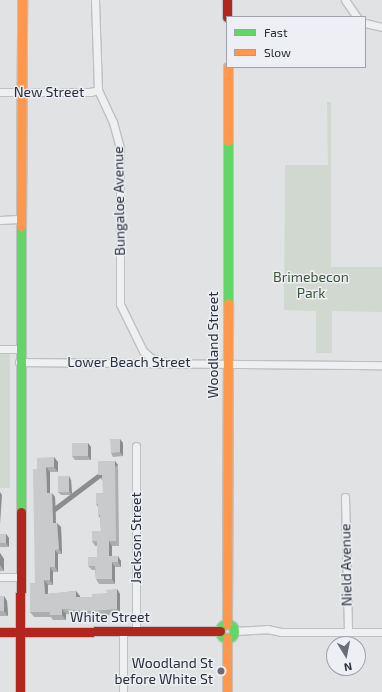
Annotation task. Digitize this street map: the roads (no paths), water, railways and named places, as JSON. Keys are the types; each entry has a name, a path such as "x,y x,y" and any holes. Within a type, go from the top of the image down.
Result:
{"street":[{"path":"20,692 19,220 22,0"},
{"name":"Bungaloe Avenue","path":"95,0 98,90 113,122 120,148 120,304 144,351 151,358 165,362"},
{"path":"227,0 227,16"},
{"path":"345,0 356,16"},
{"path":"366,23 382,27"},
{"name":"Woodland Street","path":"227,624 228,68"},
{"name":"New Street","path":"0,92 90,92 98,90"},
{"path":"0,220 19,220"},
{"path":"0,349 19,349"},
{"name":"Lower Beach Street","path":"19,362 382,364"},
{"name":"Jackson Street","path":"136,446 136,631"},
{"name":"Nield Avenue","path":"345,497 348,632"},
{"path":"0,577 20,577"},
{"path":"227,638 222,636 220,631 223,625 231,625 234,631"},
{"path":"234,631 267,629 282,632 382,632"},
{"path":"123,631 123,692"},
{"name":"White Street","path":"0,632 220,631"},
{"path":"227,638 233,635 234,631"},
{"path":"227,638 227,692"}],"place":[{"name":"Woodland St before White St","path":"221,671"}],"park label":[{"name":"Brimebecon Park","path":"311,286"}]}
